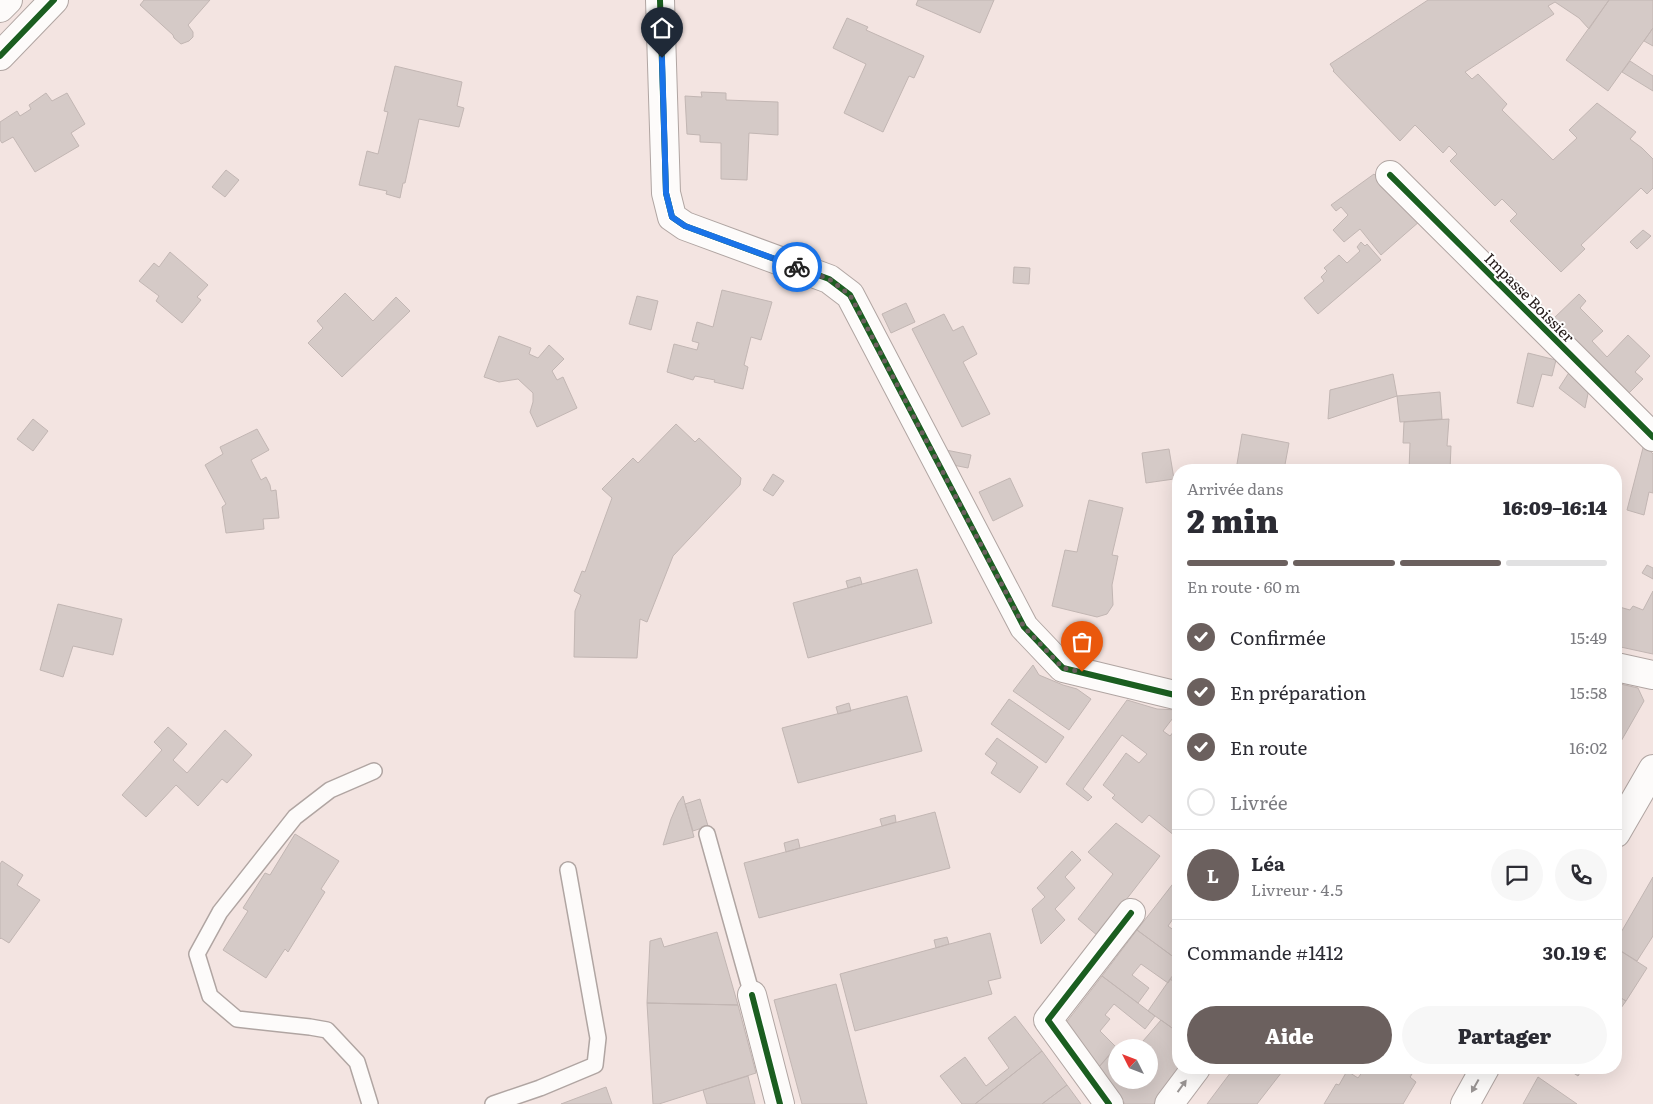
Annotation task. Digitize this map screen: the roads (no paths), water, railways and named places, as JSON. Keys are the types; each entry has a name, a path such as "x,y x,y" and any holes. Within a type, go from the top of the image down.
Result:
{"street":[{"path":"0,8 8,0"},
{"path":"0,56 54,0"},
{"path":"660,0 666,193 672,217 685,226 829,279 850,295 1024,627 1063,668 1172,694"},
{"name":"Impasse Boissier","path":"1390,174 1653,437"},
{"path":"1622,668 1653,675"},
{"path":"1622,826 1645,801 1653,768"},
{"path":"1109,1104 1048,1020 1131,913"},
{"path":"752,995 780,1104"},
{"path":"1169,1104 1192,1074"},
{"path":"1465,1104 1482,1074"}],"lane":[{"path":"370,1104 357,1062 327,1030 310,1026 237,1019 210,996 197,954 220,912 295,818 330,790 374,771"},
{"path":"707,834 752,995"},
{"path":"493,1104 540,1088 595,1065 598,1038 568,870"}]}
